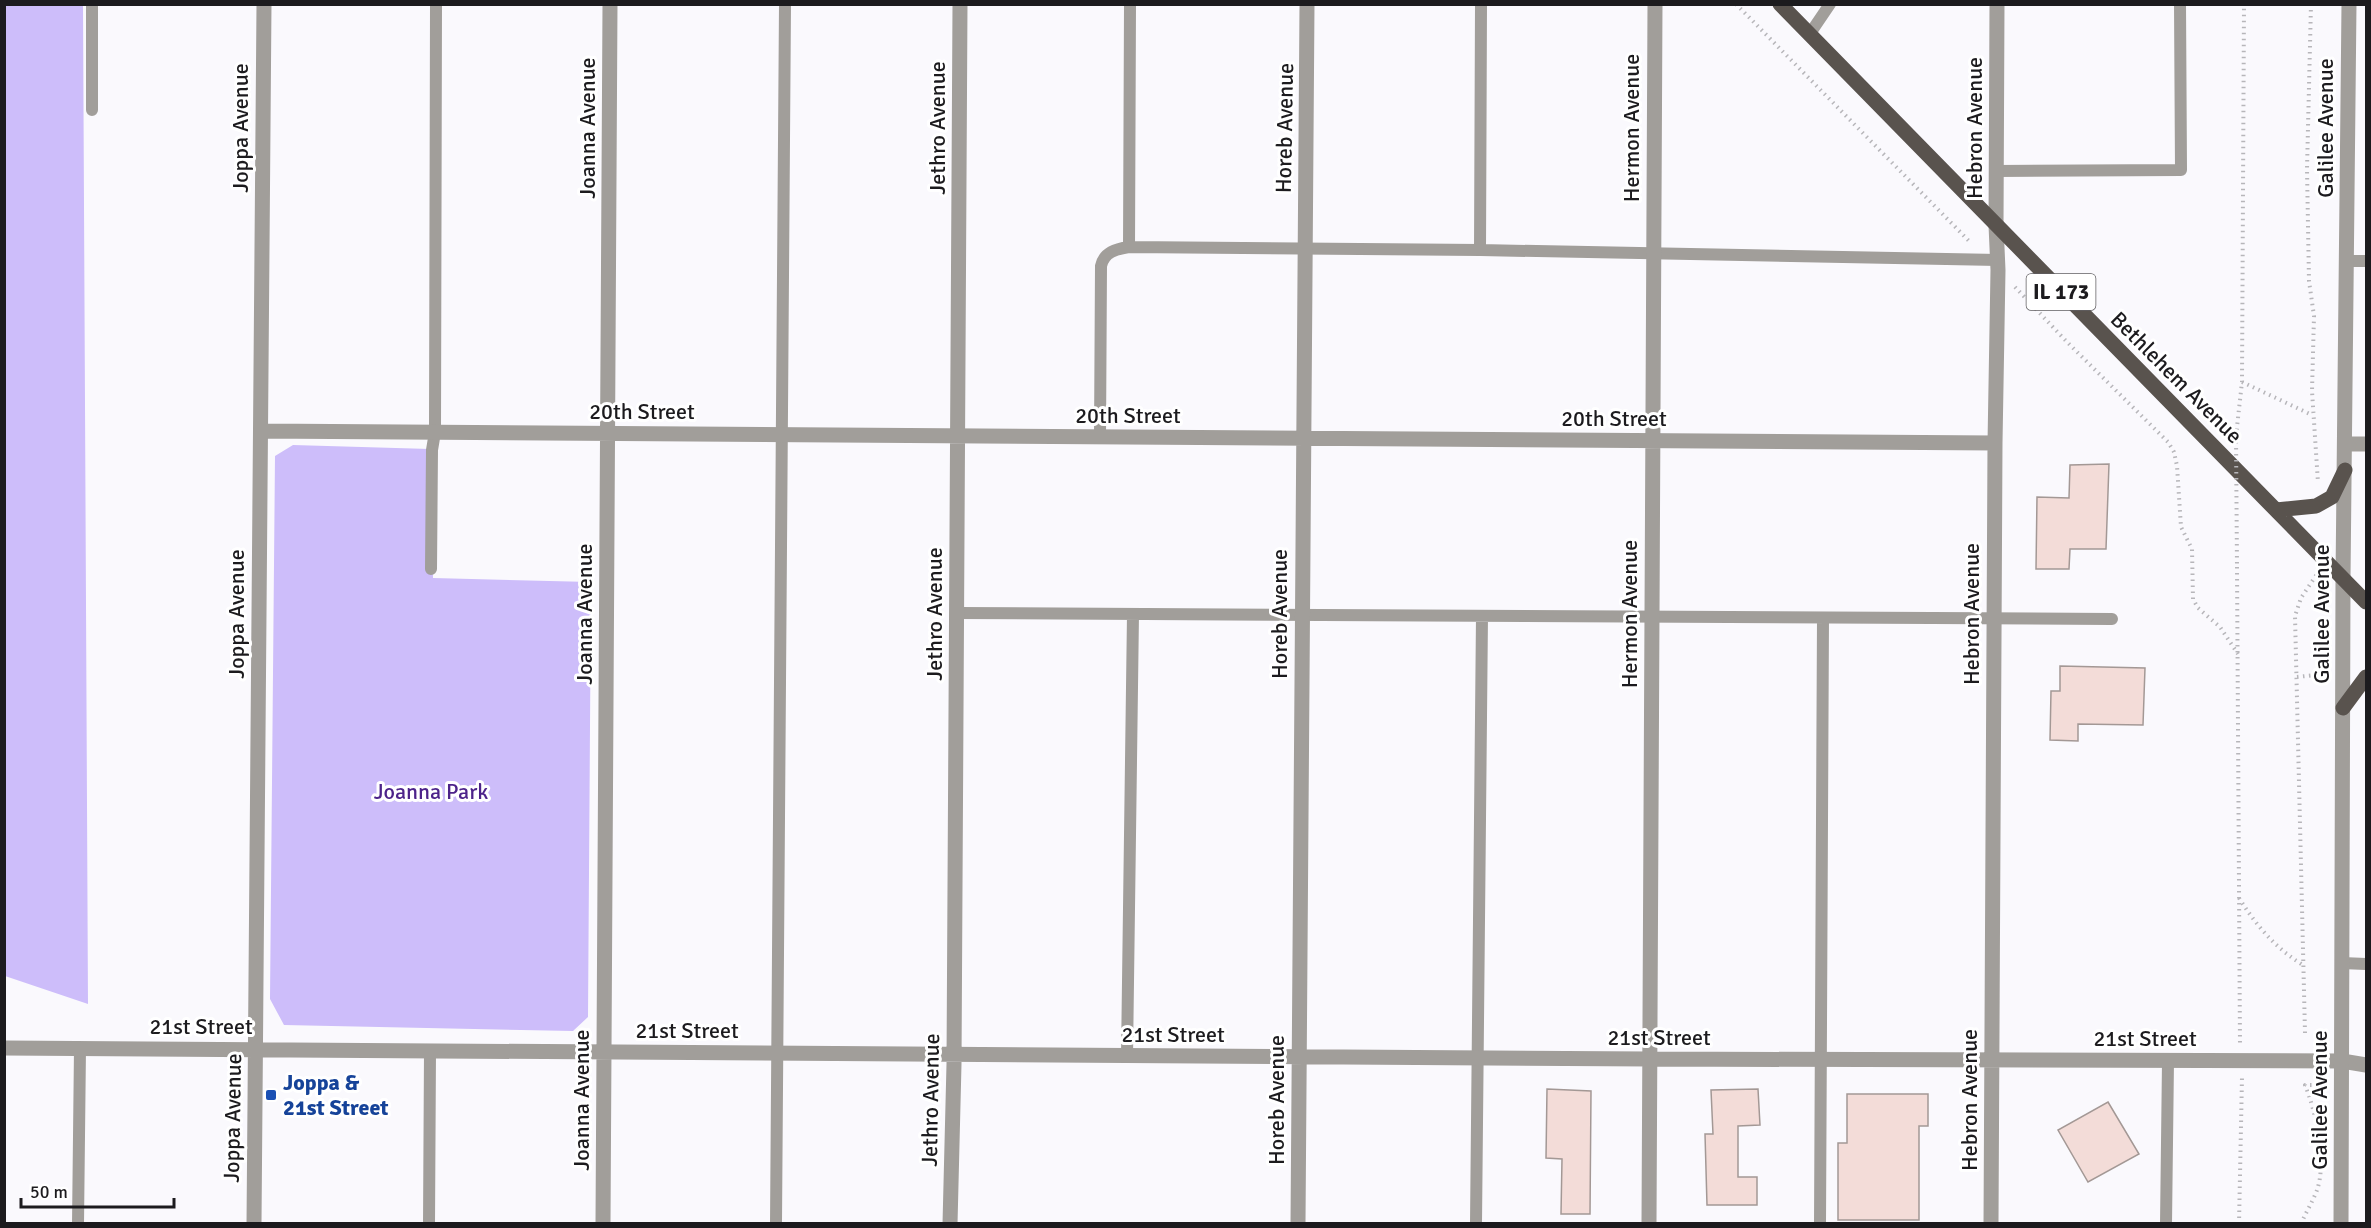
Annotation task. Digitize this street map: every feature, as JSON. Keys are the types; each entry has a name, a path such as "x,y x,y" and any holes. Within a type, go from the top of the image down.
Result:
{"main road":[{"name":"Bethlehem Avenue","path":"1780,4 2367,602"},
{"path":"2276,510 2316,506 2332,497 2345,470"},
{"path":"2343,708 2367,677"}],"street":[{"name":"Joppa Avenue","path":"254,1224 264,4"},
{"name":"Joanna Avenue","path":"603,1224 610,4"},
{"name":"Jethro Avenue","path":"950,1224 954,1055 960,4"},
{"name":"Horeb Avenue","path":"1298,1224 1307,4"},
{"name":"Hermon Avenue","path":"1649,1224 1654,4"},
{"name":"Hebron Avenue","path":"1991,1224 1997,4"},
{"name":"Galilee Avenue","path":"2341,1224 2343,578 2349,4"},
{"name":"20th Street","path":"261,431 1995,443"},
{"path":"2346,444 2367,444"},
{"name":"21st Street","path":"4,1048 1821,1060 2342,1060 2367,1065"},
{"name":"21st Street","path":"2342,1060 2367,1054"}],"lane":[{"path":"92,4 92,111"},
{"path":"431,569 432,450 435,432 436,4"},
{"path":"776,1224 785,4"},
{"path":"1129,247 1130,4"},
{"path":"1480,250 1481,4"},
{"path":"1809,35 1830,4"},
{"path":"1996,171 2181,170 2180,4"},
{"path":"1100,437 1101,266 1103,259 1116,249 1129,247 1480,250 1995,263"},
{"path":"2347,261 2367,261"},
{"path":"957,613 2112,619"},
{"path":"1127,1056 1133,614"},
{"path":"1476,1224 1482,616"},
{"path":"1820,1224 1823,618"},
{"path":"2342,963 2367,964"},
{"path":"78,1224 80,1048"},
{"path":"429,1224 430,1051"},
{"path":"2166,1224 2168,1061"}],"path":[{"path":"1736,4 1995,263 2068,344 2168,442 2174,452 2180,489 2181,526 2192,549 2193,599 2198,608 2220,627 2238,654"},
{"path":"2239,1037 2236,436 2242,382 2244,4"},
{"path":"2311,4 2307,169 2309,281 2314,316 2313,416 2319,487"},
{"path":"2242,382 2313,416"},
{"path":"2305,1033 2295,616 2301,598 2316,578"},
{"path":"2297,677 2329,674"},
{"path":"2238,897 2260,929 2284,953 2304,965"},
{"path":"2239,1224 2243,1085"},
{"path":"2301,1224 2318,1188 2320,1144 2320,1136 2305,1085"}],"green space":[{"path":"5,4 83,5 88,1004 5,976"},
{"name":"Joanna Park","path":"293,445 430,449 433,578 591,582 588,1017 573,1031 284,1025 270,999 275,456"}],"building":[{"path":"2109,464 2106,549 2070,549 2069,569 2036,569 2037,497 2069,498 2070,465"},
{"path":"2060,666 2145,668 2143,725 2078,724 2078,741 2050,740 2051,691 2060,691"},
{"path":"1547,1089 1591,1091 1590,1214 1561,1214 1562,1159 1546,1158"},
{"path":"1758,1089 1760,1125 1738,1126 1738,1177 1757,1177 1757,1205 1707,1205 1705,1134 1713,1134 1711,1090"},
{"path":"1847,1094 1928,1094 1928,1126 1919,1126 1919,1220 1838,1220 1838,1143 1847,1143"},
{"path":"2108,1102 2139,1154 2088,1182 2058,1130"}],"place":[{"name":"Joppa & 21st Street","path":"271,1095"}]}
